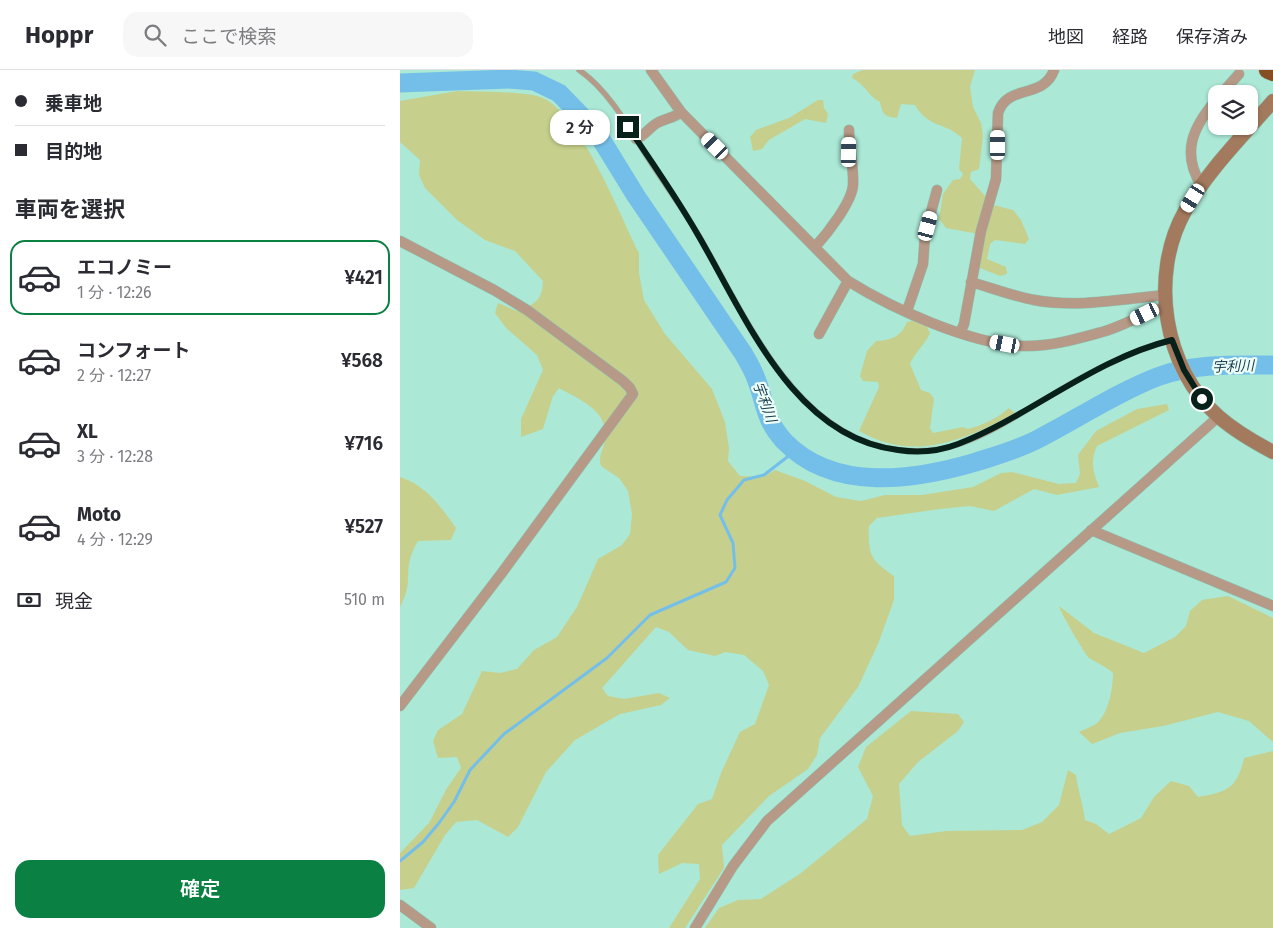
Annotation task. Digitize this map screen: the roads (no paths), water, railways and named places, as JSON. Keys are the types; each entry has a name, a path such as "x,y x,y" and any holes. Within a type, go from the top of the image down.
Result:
{"highway":[{"path":"1268,70 1273,72"}],"street":[{"path":"651,70 681,112 848,281 907,311 960,333 1005,344 1036,346 1103,332 1165,301"},
{"path":"960,333 964,324 981,231 996,179 998,113 1001,104 1009,97 1042,87 1050,80 1054,70"},
{"path":"1230,85 1239,74"},
{"path":"1273,101 1201,185 1184,212 1172,239 1167,265 1165,301 1173,343 1184,370 1202,399 1218,417 1252,442 1273,452"},
{"path":"1201,185 1193,168 1190,148 1193,133 1208,111"},
{"path":"636,139 645,135 658,122 676,117 681,112"},
{"path":"815,247 851,196 853,179 849,152 850,130"},
{"path":"907,311 923,264 925,234 936,190"},
{"path":"400,241 494,290 527,310 623,381 633,394 506,567 400,706"},
{"path":"819,334 848,281"},
{"path":"971,282 1034,300 1061,302 1165,301"},
{"path":"695,928 733,866 766,821 1218,417"},
{"path":"1091,530 1273,606"},
{"path":"400,905 431,928"}],"lane":[{"path":"579,70 590,77 606,96 636,139 697,233 781,375 809,406 831,424 868,444 886,449 913,451 943,449 1017,417 1060,390 1123,358 1173,343"}],"waterway":[{"name":"宇利川","path":"400,83 509,79 534,81 559,93 596,131 636,196 743,353 754,373 768,417 777,433 804,458 827,469 851,475 876,478 927,474 1009,452 1055,430 1127,390 1171,372 1214,366 1273,365"},
{"path":"400,861 423,842 439,823 454,802 470,770 504,734 607,658 650,615 726,582 735,568 733,543 720,515 727,500 744,480 764,475 795,451"}]}
